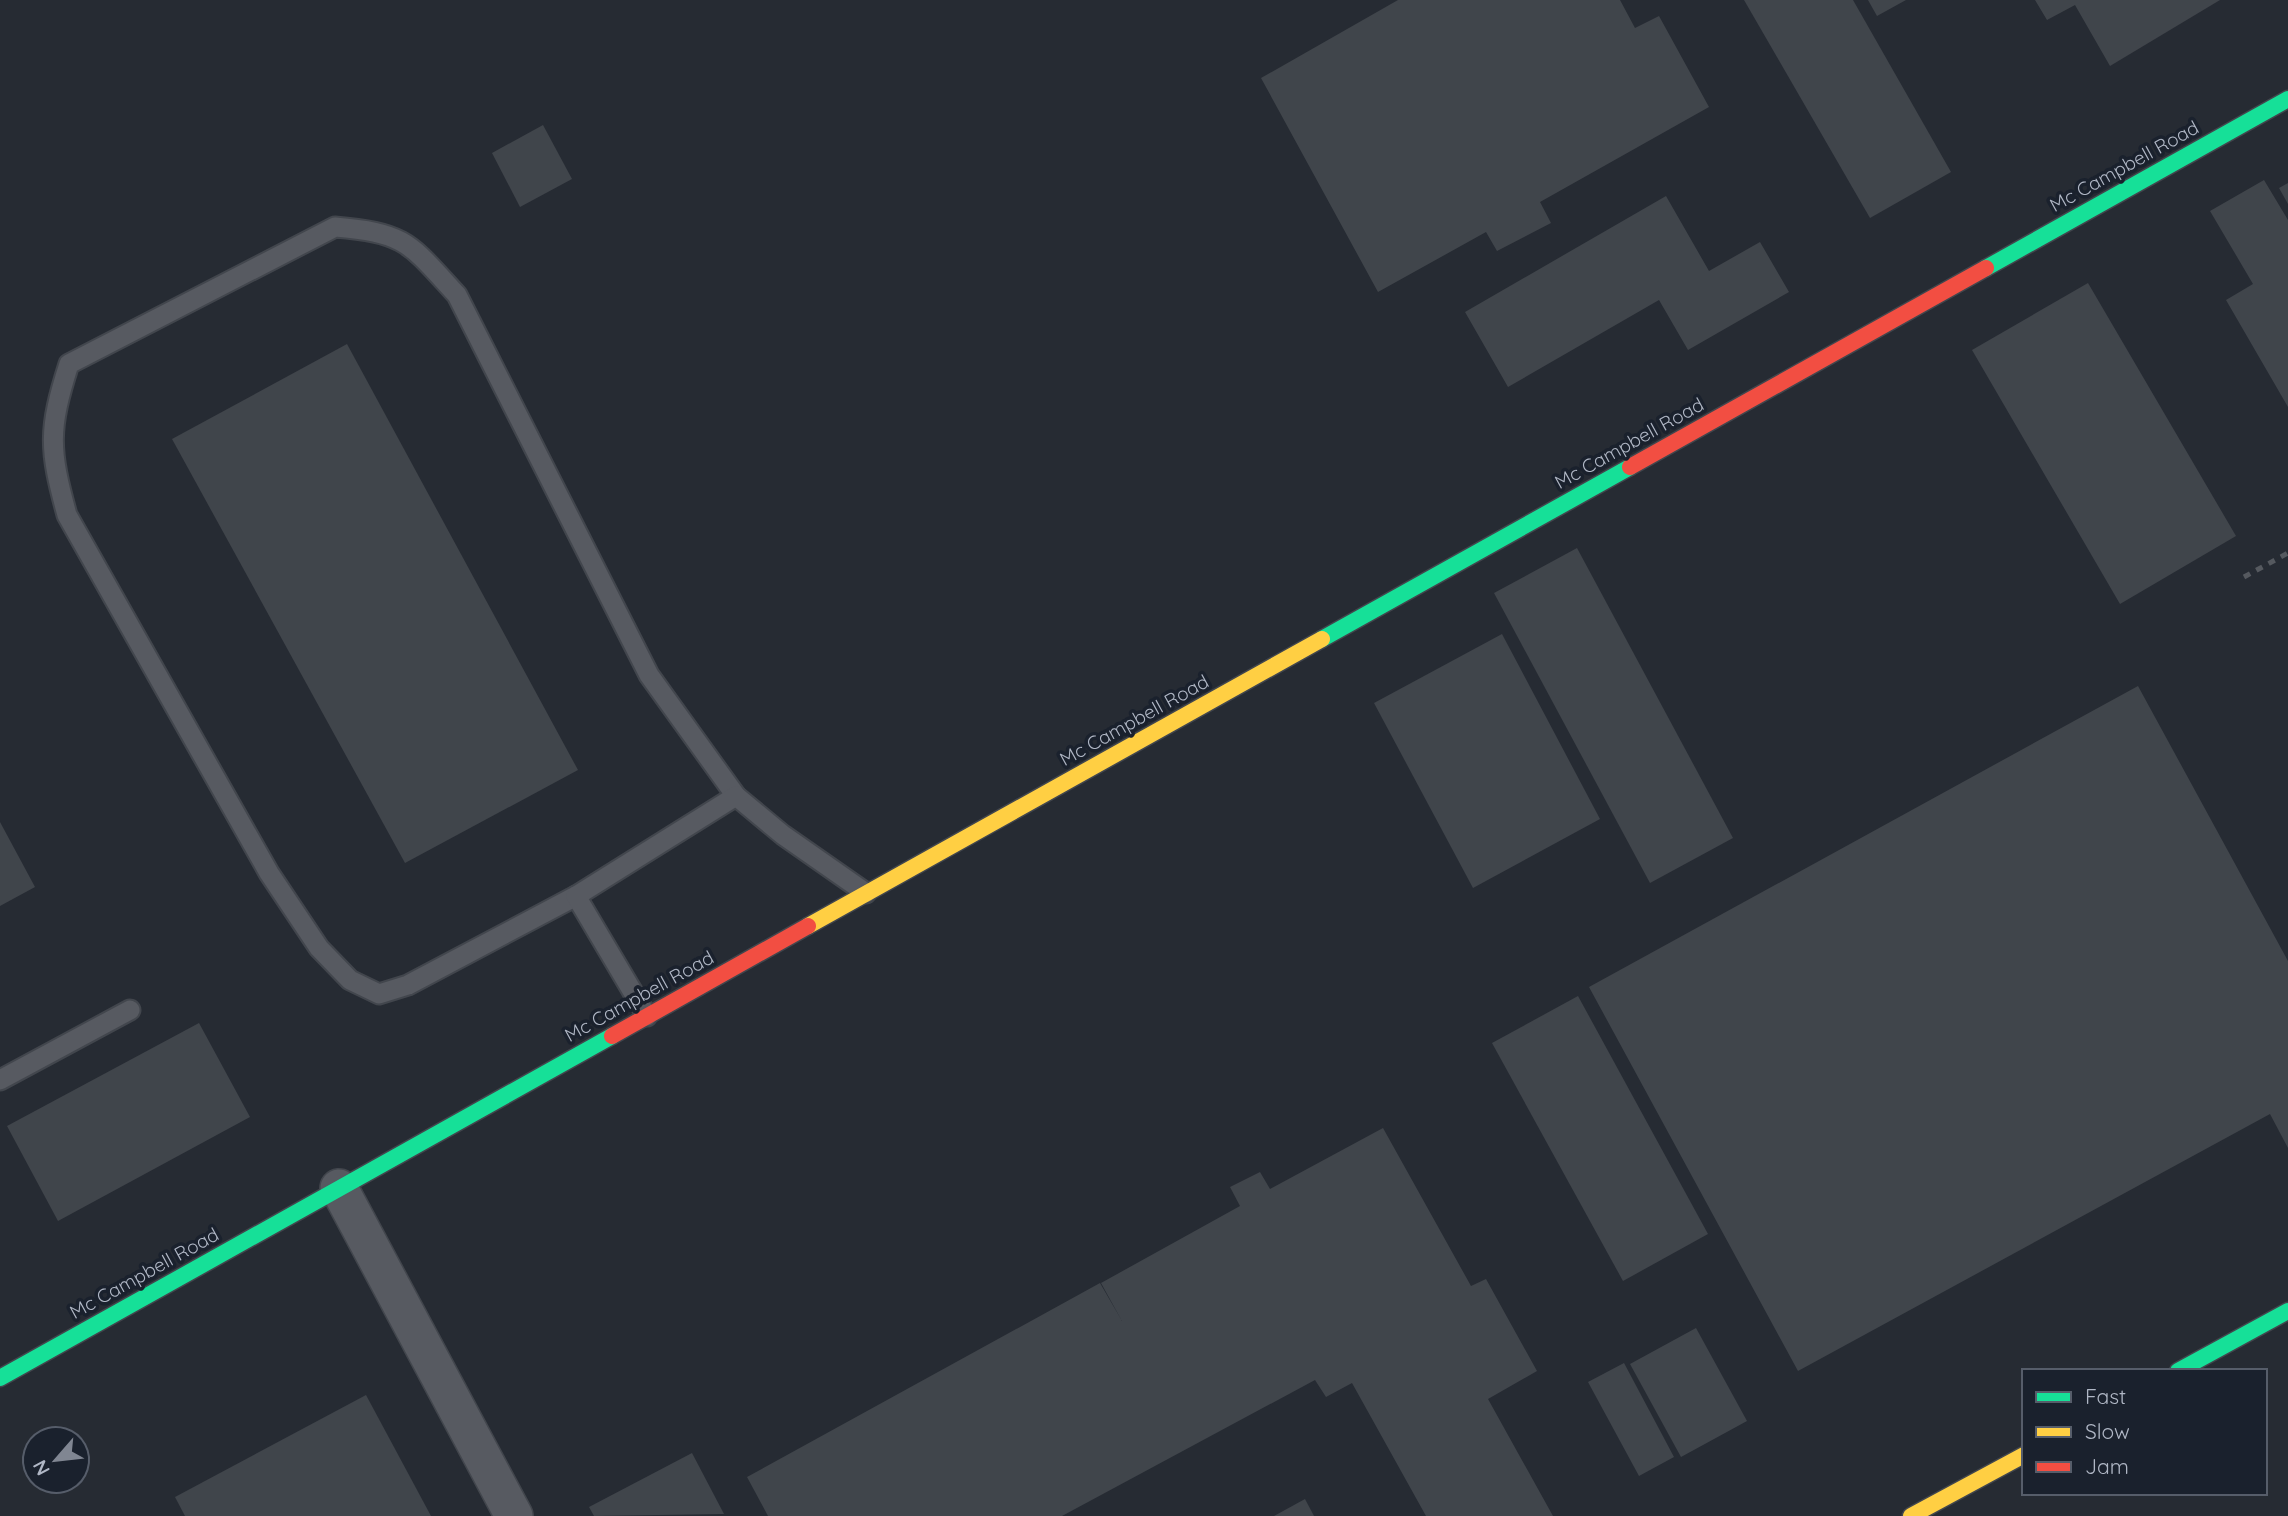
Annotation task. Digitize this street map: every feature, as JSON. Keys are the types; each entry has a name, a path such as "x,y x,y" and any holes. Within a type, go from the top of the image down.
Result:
{"street":[{"name":"Mc Campbell Road","path":"0,1378 2288,99"},
{"path":"339,1188 514,1516"},
{"path":"2182,1369 2288,1311"},
{"path":"1911,1516 2022,1456"}],"lane":[{"path":"736,796 576,896 408,985 379,994 350,980 319,948 269,873 67,515 52,462 53,413 69,364 335,227 379,231 411,245 457,295 649,675 736,796 783,835 866,893"},
{"path":"576,896 647,1016"},
{"path":"0,1080 130,1010"}],"building":[{"path":"1398,0 1620,0 1635,28 1659,16 1709,107 1540,202 1551,223 1497,251 1486,232 1378,292 1261,78"},
{"path":"1744,0 1853,0 1951,172 1870,218"},
{"path":"1868,0 1906,0 1877,16"},
{"path":"2035,0 2220,0 2110,66 2075,5 2047,20"},
{"path":"543,125 572,179 520,207 492,153"},
{"path":"2264,180 2288,220 2288,407 2226,300 2253,284 2210,211"},
{"path":"2288,183 2288,204 2279,188"},
{"path":"1666,196 1709,271 1760,242 1789,292 1688,350 1659,300 1508,387 1465,312"},
{"path":"2088,283 2236,536 2120,604 1972,350"},
{"path":"347,344 578,770 405,863 172,439"},
{"path":"1577,548 1733,838 1650,883 1494,593"},
{"path":"1502,634 1600,819 1473,888 1374,703"},
{"path":"2138,686 2288,961 2288,1148 2270,1114 1798,1371 1589,987"},
{"path":"0,822 35,887 0,906"},
{"path":"1578,996 1708,1234 1623,1281 1492,1043"},
{"path":"199,1023 250,1117 58,1221 7,1126"},
{"path":"1383,1128 1471,1286 1486,1279 1537,1371 1488,1399 1553,1516 1426,1516 1352,1383 1326,1397 1315,1380 1062,1516 768,1516 747,1477 1100,1283 1122,1321 1101,1283 1240,1206 1230,1187 1260,1172 1270,1189"},
{"path":"1696,1328 1747,1421 1681,1457 1630,1364"},
{"path":"1624,1363 1674,1457 1639,1476 1588,1382"},
{"path":"366,1395 431,1516 185,1516 175,1497"},
{"path":"692,1453 724,1514 594,1516 589,1507"},
{"path":"1305,1499 1314,1516 1274,1516"}],"railway":[{"path":"2244,577 2288,553"}],"traffic: fast":[{"path":"1986,268 2288,99"},
{"path":"1322,639 1630,467"},
{"path":"0,1378 612,1036"},
{"path":"2182,1369 2288,1311"}],"traffic: slow":[{"path":"808,926 1322,639"},
{"path":"1911,1516 2022,1456"}],"traffic: jam":[{"path":"1630,467 1986,268"},
{"path":"612,1036 808,926"}]}
